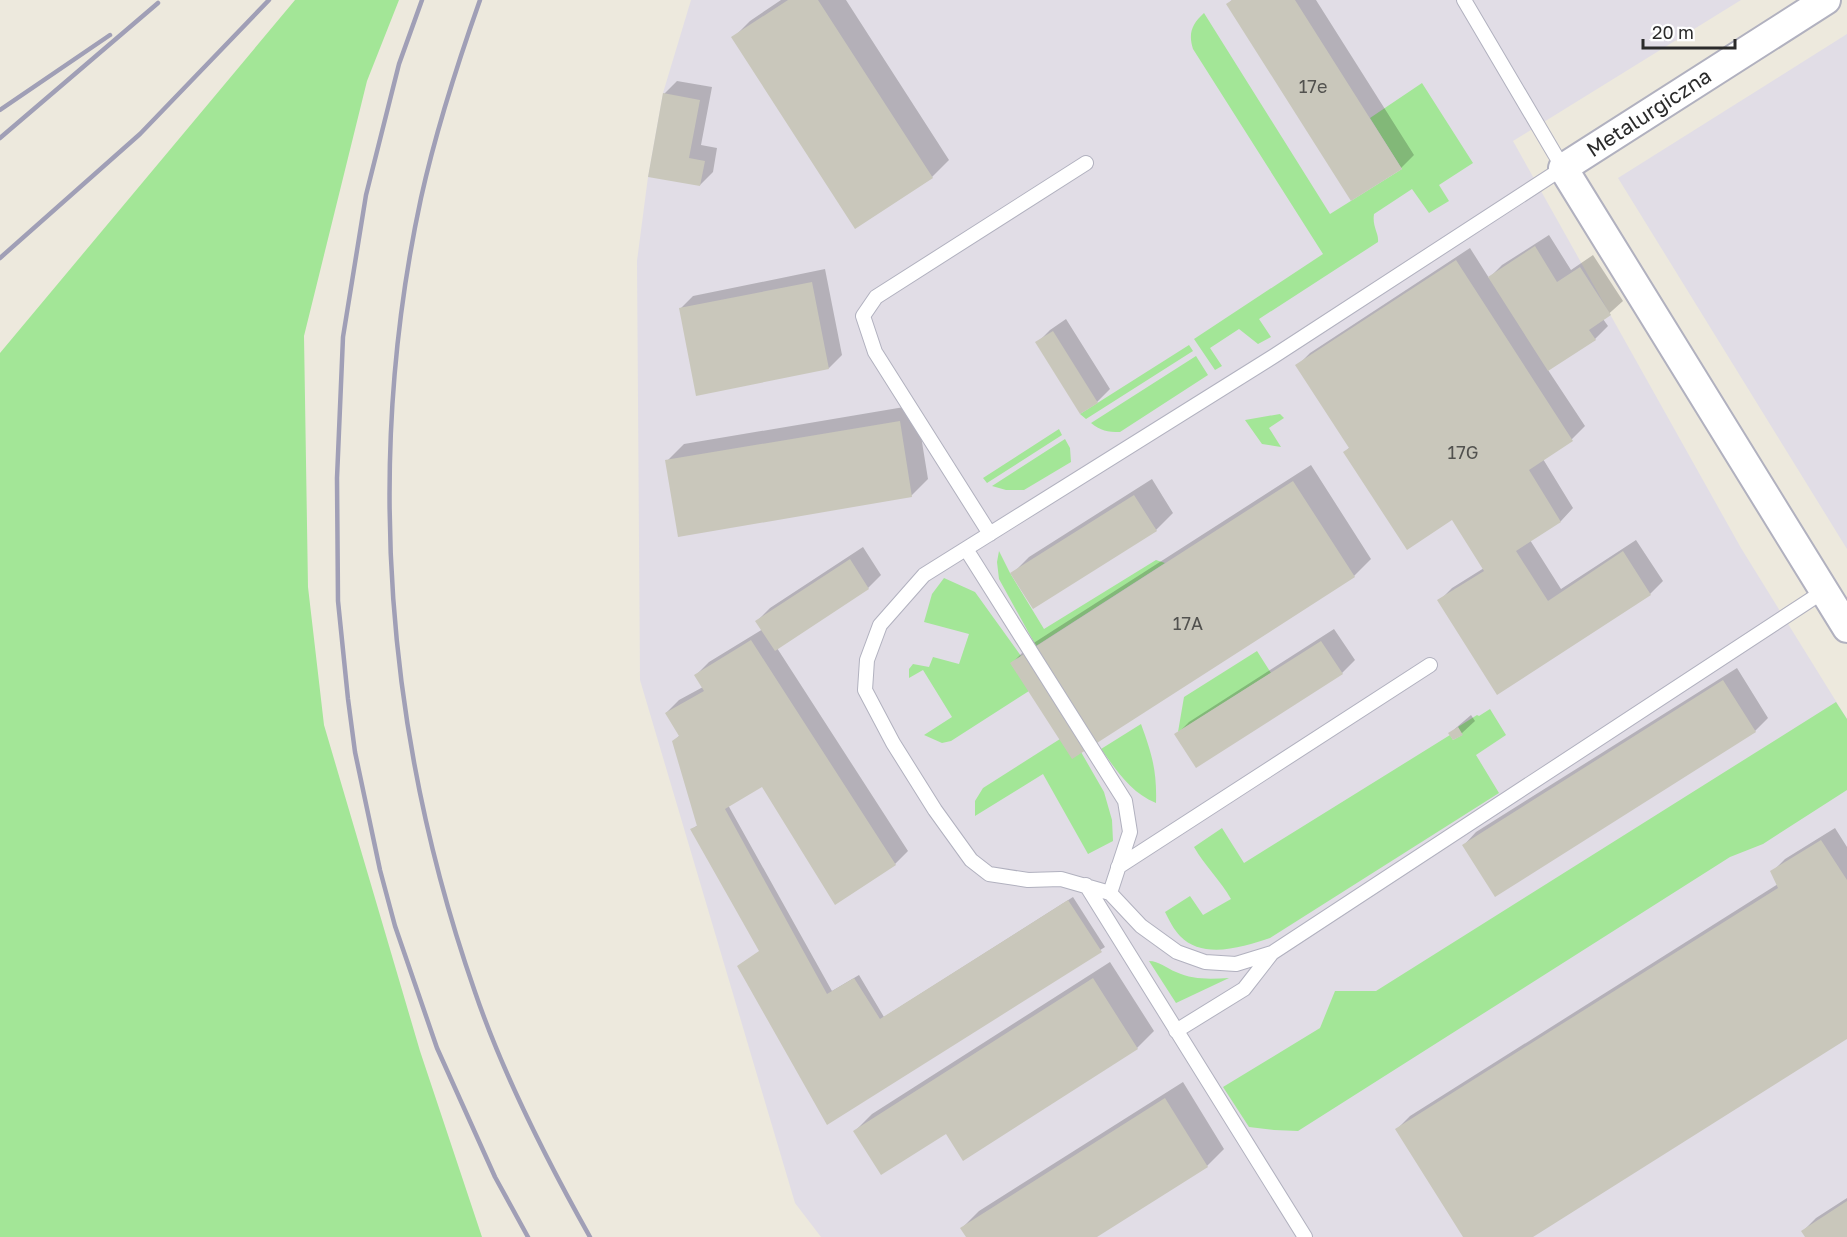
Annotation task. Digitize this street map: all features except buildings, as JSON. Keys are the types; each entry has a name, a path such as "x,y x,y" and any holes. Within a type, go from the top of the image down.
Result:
{"street":[{"name":"Metalurgiczna","path":"1563,168 1826,0"},
{"path":"1563,168 1847,628"}],"lane":[{"path":"1464,0 1563,168 1274,356 924,575 880,625 867,660 865,690 893,743 935,810 971,860 989,874 1028,880 1061,879 1110,893 1141,926 1176,952 1205,962 1236,964 1272,953 1824,591"},
{"path":"990,534 875,352 863,316 876,297 1086,163"},
{"path":"966,549 1125,801 1130,832 1110,893"},
{"path":"1118,867 1430,665"},
{"path":"1086,885 1305,1237"},
{"path":"1176,1031 1244,989 1272,953"}],"shaded area":[{"path":"691,0 1741,0 1513,141 1741,548 1847,719 1847,1237 821,1237 795,1203 640,680 637,261 648,177 663,93"},
{"path":"1847,34 1847,549 1618,178"}],"green space":[{"path":"295,0 399,0 367,81 304,336 308,587 324,725 420,1051 482,1237 0,1237 0,353"},
{"path":"1204,13 1330,214 1402,169 1370,118 1422,83 1473,163 1439,185 1449,201 1429,213 1412,189 1374,214 1378,242 1259,319 1271,337 1258,344 1239,329 1210,348 1222,366 1215,370 1194,339 1323,254 1193,49 1192,29"},
{"path":"1189,345 1193,351 1086,419 1080,414"},
{"path":"1196,356 1208,375 1120,432 1104,430 1091,423"},
{"path":"1280,414 1284,418 1269,428 1281,447 1262,444 1245,420"},
{"path":"1059,429 1062,435 987,483 983,478"},
{"path":"1065,439 1070,448 1071,462 1024,490 1006,490 992,486"},
{"path":"999,551 1044,629 1156,560 1165,563 1036,646 999,579 997,562"},
{"path":"944,578 975,592 1021,656 1011,663 1029,691 951,741 942,743 924,735 952,717 923,670 909,678 909,669 913,664 929,667 933,657 959,664 969,634 924,622 932,594"},
{"path":"1257,651 1271,673 1178,732 1184,697"},
{"path":"1836,702 1847,719 1847,790 1763,844 1730,857 1298,1131 1249,1127 1223,1087 1320,1028 1335,991 1376,991"},
{"path":"1490,709 1506,735 1476,755 1499,793 1270,938 1236,948 1211,950 1189,943 1176,931 1165,912 1190,896 1203,915 1231,899 1194,847 1222,828 1244,863 1450,735 1453,740 1462,735 1458,727"},
{"path":"1141,724 1153,763 1156,803 1131,787 1101,749"},
{"path":"1060,739 1081,752 1104,792 1112,820 1113,841 1088,854 1043,774 975,816 975,801 983,788"},
{"path":"1149,961 1195,978 1229,978 1176,1003"}],"railway":[{"path":"0,258 140,134 269,0"},
{"path":"422,0 399,64 366,195 343,337 337,478 338,601 355,752 380,870 395,926 437,1048 495,1177 528,1237"},
{"path":"480,0 433,148 421,198 403,298 393,398 390,498 393,599 404,699 421,798 445,896 475,992 499,1055 542,1148 590,1237"},
{"path":"0,138 158,3"},
{"path":"0,110 110,35"}]}
